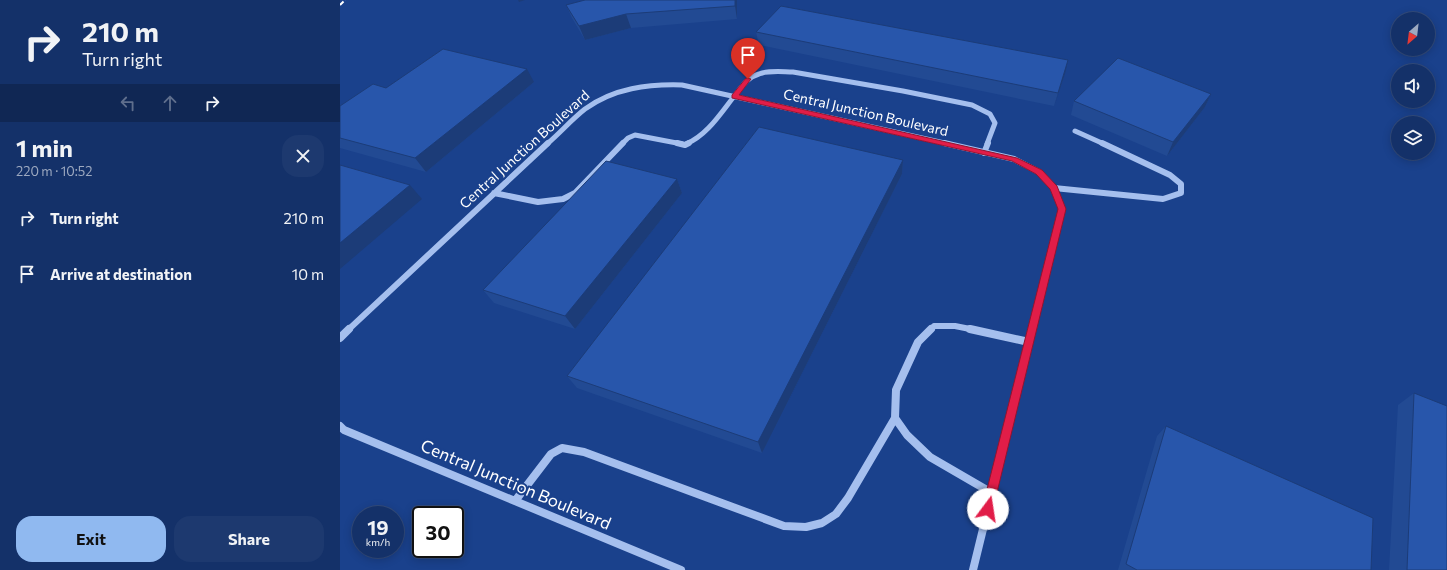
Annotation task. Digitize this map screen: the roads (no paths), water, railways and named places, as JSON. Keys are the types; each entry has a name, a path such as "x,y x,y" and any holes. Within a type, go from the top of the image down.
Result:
{"street":[{"path":"494,193 538,202 563,199 575,193 628,138 635,135 685,145 694,141 710,126 748,79 760,73 793,72 903,91 972,105 990,114 995,123 984,152"},
{"name":"Central Junction Boulevard","path":"340,338 494,193 586,109 598,100 617,91 655,83 682,85 1014,159 1039,172 1054,188 1062,209 973,570"},
{"path":"1054,188 1163,199 1181,194 1181,184 1170,175 1075,131"},
{"path":"515,501 551,454 562,448 584,452 784,526 806,527 822,523 836,514 848,498 895,418 896,390 918,342 934,326 955,326 1029,342"},
{"path":"895,418 907,435 930,457 992,493"},
{"name":"Central Junction Boulevard","path":"340,426 344,430 681,570"}],"railway":[{"path":"340,5 345,0"}]}
